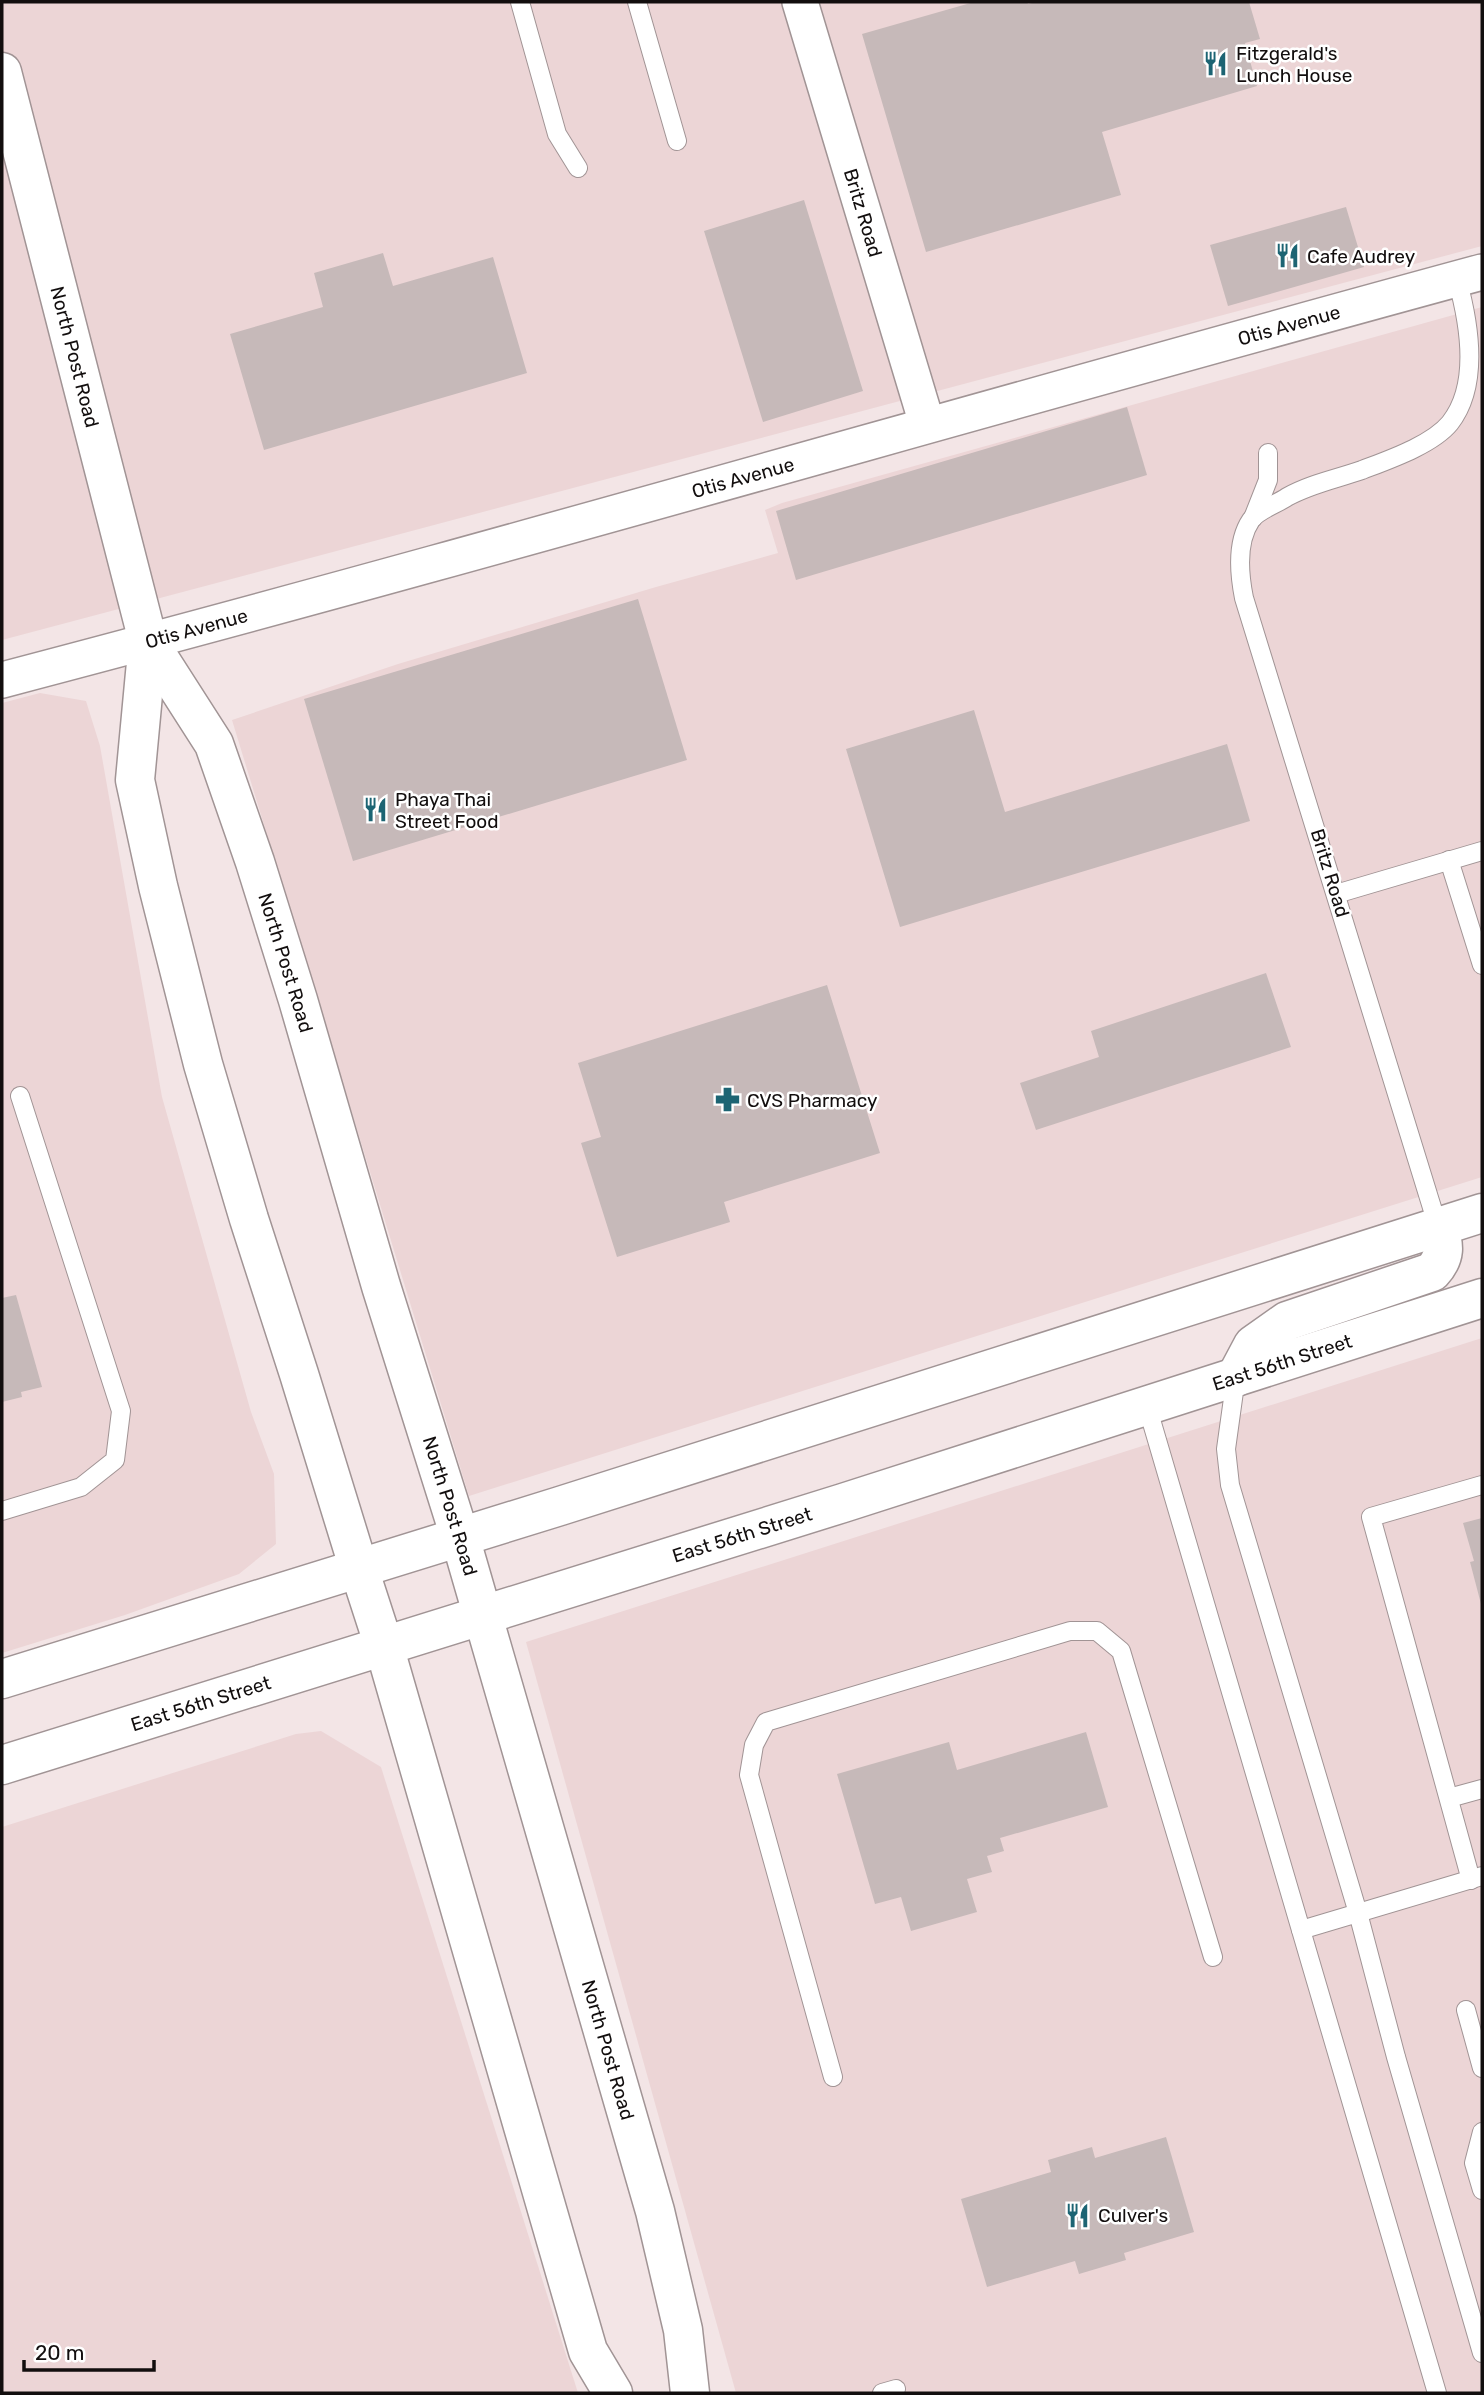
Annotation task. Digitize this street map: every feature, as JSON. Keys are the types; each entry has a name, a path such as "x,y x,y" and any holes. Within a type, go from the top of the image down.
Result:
{"main road":[{"name":"North Post Road","path":"2,72 148,641 214,744 255,862 298,1000 381,1286 460,1537 654,2211 683,2330 690,2393"},
{"name":"North Post Road","path":"148,641 135,780 158,886 203,1064 384,1646 563,2272 588,2351 613,2393"},
{"path":"2,1679 359,1569 1482,1213"},
{"path":"1236,1377 1252,1345 1287,1321 1432,1272 1444,1254 1444,1242 1438,1227"},
{"name":"East 56th Street","path":"2,1765 482,1616 1482,1298"}],"street":[{"name":"Britz Road","path":"800,2 927,424"},
{"name":"Otis Avenue","path":"2,680 704,490 927,424 1470,276"}],"lane":[{"path":"520,2 557,134 578,169"},
{"path":"637,2 677,141"},
{"path":"1252,518 1301,489 1360,471 1420,447 1450,423 1465,391 1471,362 1464,304 1470,276"},
{"name":"Britz Road","path":"1268,453 1268,480 1245,534 1241,551 1240,578 1244,598 1438,1227"},
{"path":"1336,894 1482,850"},
{"path":"1449,860 1482,965"},
{"path":"2,1511 81,1488 115,1460 121,1411 20,1096"},
{"path":"1236,1377 1226,1449 1230,1485 1358,1913 1396,2057 1482,2353"},
{"path":"1147,1406 1437,2393"},
{"path":"1301,1930 1477,1878 1450,1798 1371,1517 1482,1485"},
{"path":"833,2077 749,1775 754,1745 766,1722 1070,1631 1097,1631 1121,1651 1213,1957"},
{"path":"1450,1798 1482,1789"},
{"path":"1466,2010 1482,2068"},
{"path":"1482,2132 1474,2164 1482,2190"}],"shaded area":[{"path":"2,2 1482,2 1482,246 2,640"},
{"path":"1482,307 1482,1177 469,1496 232,720 398,664 778,553 765,510 782,503"},
{"path":"40,693 86,701 100,746 162,1097 251,1412 274,1474 276,1544 239,1574 125,1615 2,1653 2,703"},
{"path":"1482,1338 1482,2393 736,2393 526,1642"},
{"path":"321,1731 381,1767 578,2393 2,2393 2,1827 296,1734"}],"building":[{"path":"974,2 1249,2 1260,39 1245,43 1257,86 1102,132 1121,195 926,252 862,34"},
{"path":"804,200 863,391 763,422 704,231"},
{"name":"Cafe Audrey","path":"1346,207 1364,267 1228,306 1210,245"},
{"path":"383,253 393,286 493,257 527,373 264,450 230,334 323,307 314,273"},
{"path":"1127,407 1147,475 796,580 776,511"},
{"path":"638,599 687,760 353,861 304,699"},
{"path":"974,710 1005,812 1227,744 1250,821 900,927 846,749"},
{"path":"1266,973 1291,1047 1036,1130 1020,1083 1099,1057 1091,1031"},
{"name":"CVS Pharmacy","path":"827,985 880,1153 724,1202 730,1222 617,1257 581,1143 601,1137 578,1063"},
{"path":"16,1295 42,1387 21,1392 22,1397 2,1402 2,1298"},
{"path":"1482,1518 1481,1604 1470,1562 1474,1561 1463,1523"},
{"path":"1086,1732 1108,1807 1000,1838 1004,1851 987,1856 992,1872 967,1879 977,1912 911,1931 901,1897 875,1904 837,1774 949,1742 957,1770"},
{"name":"Culver's","path":"1166,2137 1194,2232 1124,2253 1126,2260 1079,2274 1075,2261 987,2287 961,2199 1051,2172 1048,2160 1092,2147 1095,2158"}],"place":[{"name":"Fitzgerald's Lunch House","path":"1216,64"},
{"name":"Cafe Audrey","path":"1287,256"},
{"name":"Phaya Thai Street Food","path":"375,810"},
{"name":"CVS Pharmacy","path":"727,1100"},
{"name":"Culver's","path":"1078,2215"}]}
